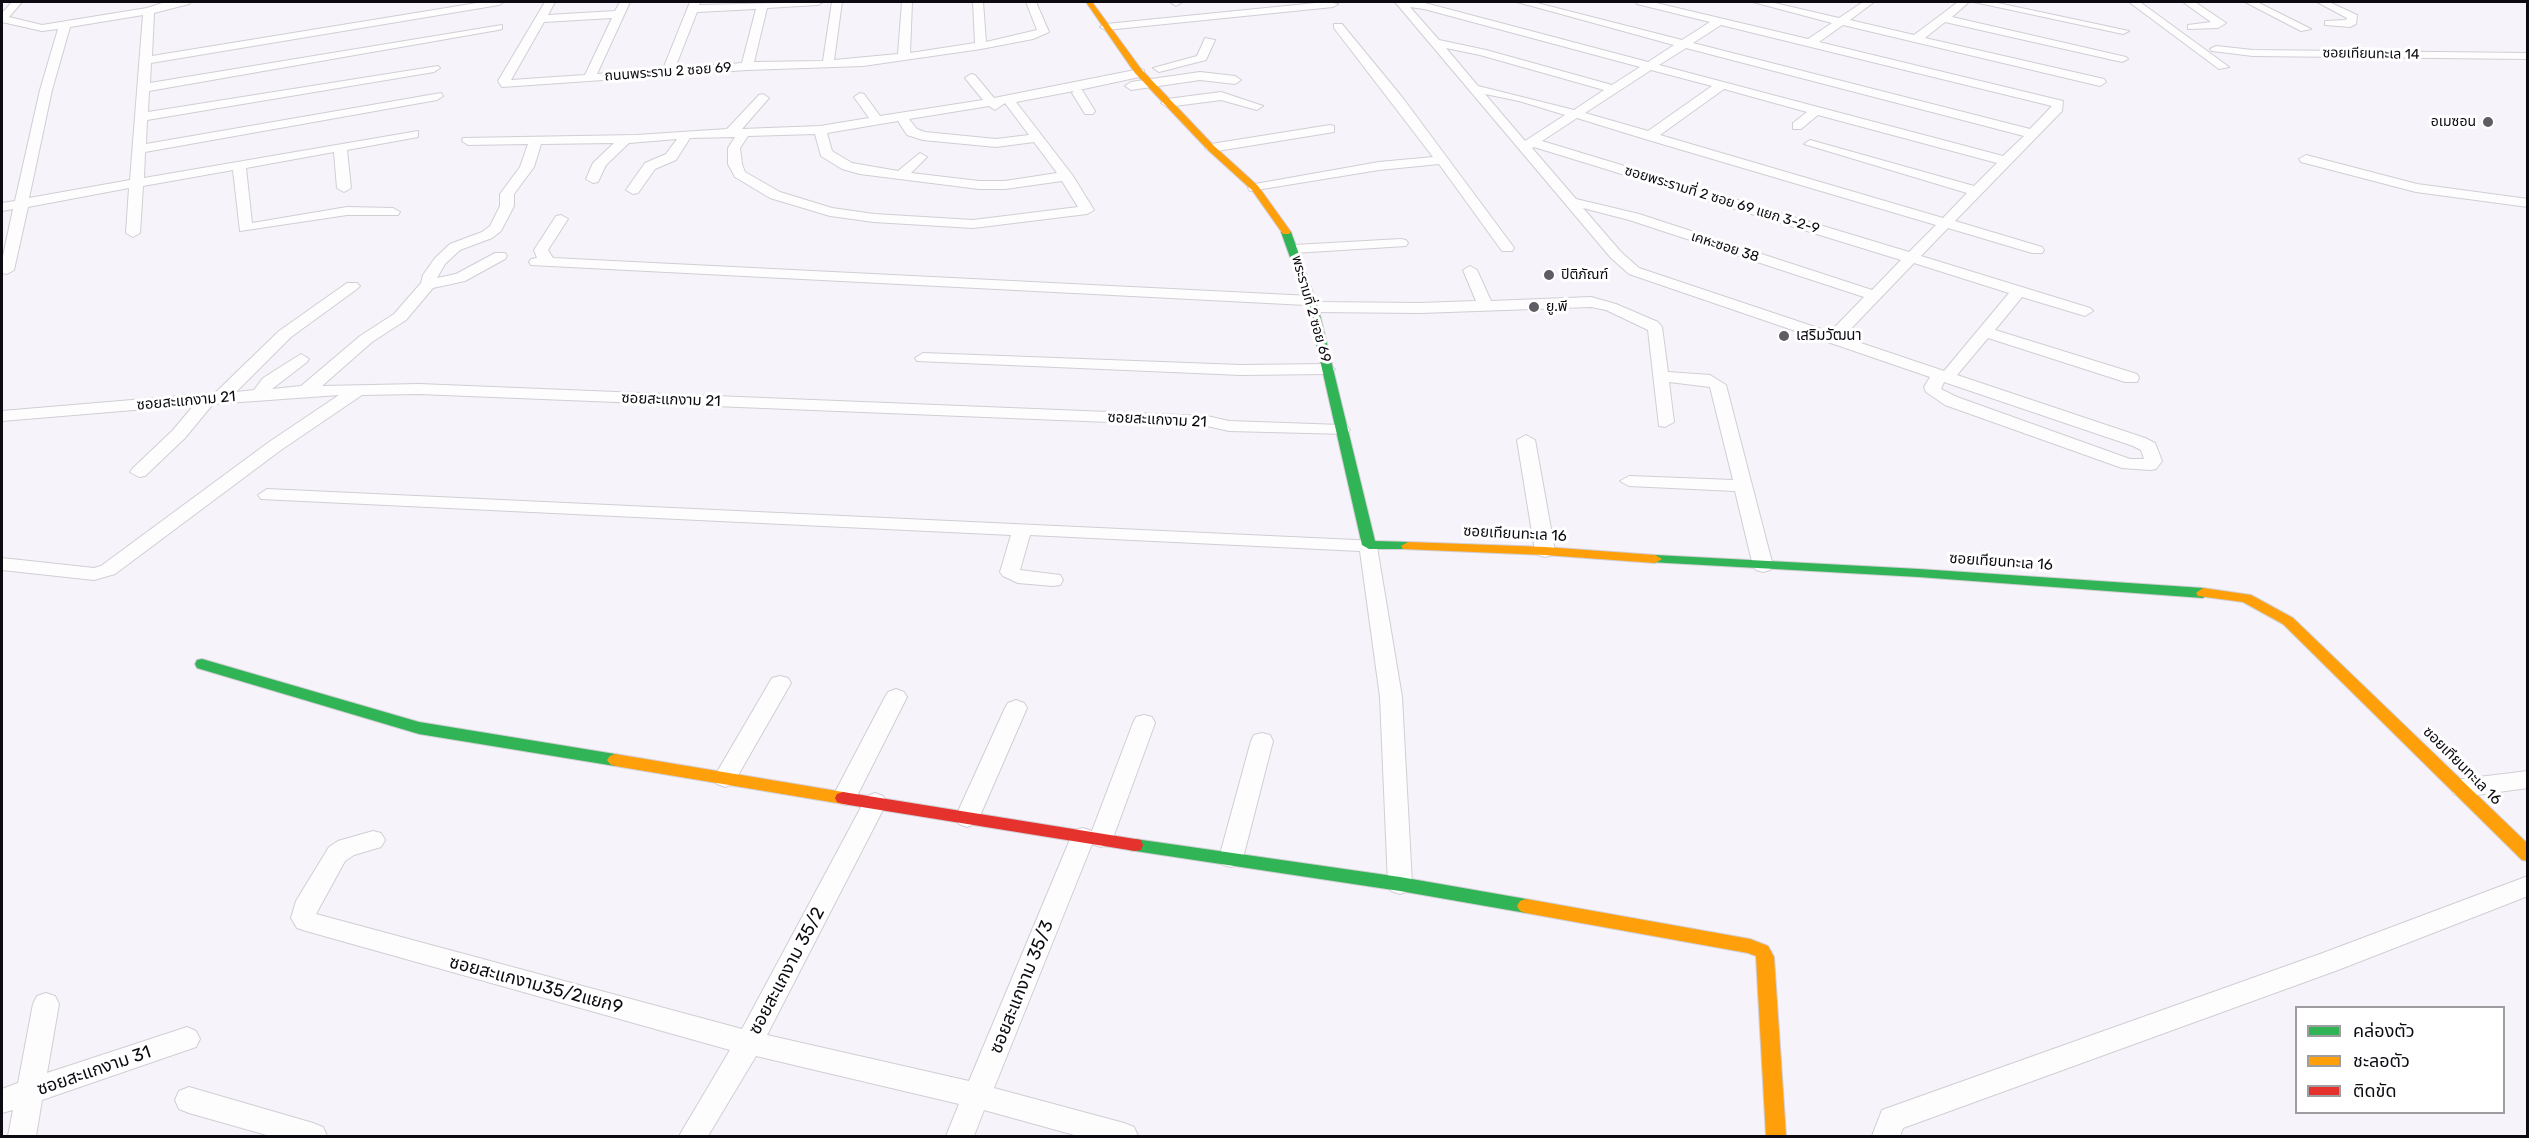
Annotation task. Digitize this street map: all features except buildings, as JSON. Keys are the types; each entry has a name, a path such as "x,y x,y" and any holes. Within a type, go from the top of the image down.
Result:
{"street":[{"path":"17,2 2,19 32,27 149,11 165,5 185,2"},
{"path":"145,61 500,2"},
{"name":"ถนนพระราม 2 ซอย 69","path":"550,2 504,81 515,84 747,66 828,64 904,58 981,46 1043,32 1031,2"},
{"name":"ถนนพระราม 2 ซอย 69","path":"590,78 625,2"},
{"path":"668,72 693,5 818,2"},
{"path":"828,64 837,2"},
{"path":"904,58 908,2"},
{"path":"978,2 981,46"},
{"name":"พระรามที่ 2 ซอย 69","path":"1089,2 1142,76 1211,148 1255,188 1281,222 1294,249 1312,304 1369,545"},
{"path":"1401,2 1464,16 2006,161"},
{"path":"1401,2 1436,32 1465,48 1613,89"},
{"path":"1522,2 1855,84 2034,134"},
{"path":"1641,2 1810,43 1881,63 1938,74 2059,105 2034,134 1833,338"},
{"path":"1758,2 2100,82"},
{"path":"1810,43 1869,2"},
{"path":"1917,39 1964,2"},
{"path":"1979,2 2123,31"},
{"path":"2134,2 2223,67"},
{"path":"2188,2 2220,23 2192,27"},
{"path":"2250,2 2305,29"},
{"path":"2322,2 2353,17 2350,24 2329,23"},
{"path":"2334,2 2355,3"},
{"path":"1106,27 1333,4"},
{"name":"ถนนพระราม 2 ซอย 69","path":"747,66 762,5"},
{"path":"133,233 149,11"},
{"path":"540,19 620,14"},
{"path":"1436,32 1464,16"},
{"path":"1942,18 2122,59"},
{"path":"1528,145 1719,21"},
{"path":"7,270 24,203 46,90 65,24"},
{"path":"1338,26 1398,100 1507,248"},
{"path":"143,88 498,27"},
{"path":"1436,32 1477,89 1528,145 1616,255 1634,271 1833,338 1944,376 2139,442 2149,447 2153,461 2150,465 2128,464 1934,392 1932,387 1944,376 1986,332 2019,291"},
{"path":"468,141 629,140 686,135 819,133 1010,101 1078,93 1196,61 1205,55 1209,40"},
{"path":"2445,44 2462,55"},
{"name":"ซอยเทียนทะเล 14","path":"2216,49 2253,53 2528,56"},
{"path":"1938,74 1950,64"},
{"path":"141,117 434,68"},
{"path":"1010,101 1036,89 1142,76 1200,76 1235,80"},
{"path":"971,78 994,104"},
{"path":"1650,136 1722,85"},
{"path":"1477,89 1507,94 2037,250"},
{"path":"1078,93 1089,111"},
{"path":"140,149 437,96"},
{"path":"860,96 877,121"},
{"path":"1167,103 1221,96 1257,106"},
{"path":"763,98 738,134 734,148 735,164 740,174 763,188 794,202 830,212 874,218 973,224 1087,210 1066,176 1010,101"},
{"path":"936,98 944,110"},
{"path":"819,133 877,121 994,104"},
{"path":"1797,126 1816,110"},
{"path":"903,119 912,132 923,136 1002,143 1036,138"},
{"path":"593,179 600,163 629,140 641,125"},
{"path":"1211,148 1330,129"},
{"path":"819,133 826,153 847,166 900,176 1005,185 1066,176"},
{"path":"2,207 413,134"},
{"path":"633,190 650,166 671,157 686,135"},
{"path":"306,391 366,339 400,317 428,284 430,275 455,247 487,235 496,228 507,206 507,194 527,167 535,141"},
{"path":"1810,144 1976,191"},
{"name":"ซอยพระรามที่ 2 ซอย 69 แยก 3-2-9","path":"1528,145 2085,311"},
{"path":"340,147 344,188"},
{"path":"900,176 920,158"},
{"path":"2306,159 2348,168 2416,188 2528,203"},
{"path":"1255,188 1379,166 1441,160"},
{"path":"240,165 245,228 347,211 393,212"},
{"name":"เคหะซอย 38","path":"1574,203 1588,204 1634,216 1875,296"},
{"path":"561,219 541,250 542,262 1312,304 1486,306 1591,302 1611,307 1652,325 1656,330 1665,422"},
{"path":"1294,249 1401,243"},
{"path":"428,284 460,278 500,256"},
{"path":"1470,270 1486,306"},
{"path":"140,472 214,398 285,334 352,286"},
{"path":"1986,332 2131,378"},
{"path":"923,358 1241,370 1327,369"},
{"path":"258,395 269,382 301,359"},
{"path":"1660,376 1710,380 1718,386 1763,566"},
{"name":"ซอยสะแกงาม 21","path":"5,419 306,391 419,389 848,406 1341,430"},
{"path":"2,564 94,574 108,570 275,447 358,390"},
{"path":"1526,440 1545,551"},
{"path":"1629,481 1742,486"},
{"path":"267,495 1369,545 1391,697 1400,824 1400,884"},
{"path":"1022,530 1010,572 1018,577 1053,580"},
{"name":"ซอยเทียนทะเล 16","path":"1369,545 1545,551 1763,566 1919,573 2233,595 2246,598 2288,621 2462,788 2528,855"},
{"path":"202,664 419,728 845,796 968,818 1400,884 1750,946 1762,951 1765,957 1776,1137"},
{"path":"725,778 780,683"},
{"path":"845,796 896,697"},
{"path":"968,818 1016,708"},
{"name":"ซอยสะแกงาม 35/3","path":"960,1137 1144,723"},
{"path":"1231,858 1262,741"},
{"path":"2462,788 2528,779"},
{"name":"ซอยสะแกงาม 35/2","path":"693,1137 749,1043 875,802"},
{"name":"ซอยสะแกงาม35/2แยก9","path":"373,840 346,848 337,854 305,908 303,918 306,921 749,1043 978,1096 1124,1137"},
{"path":"1886,1137 1892,1119 2329,962 2528,886"},
{"path":"22,1137 46,1004"},
{"name":"ซอยสะแกงาม 31","path":"2,1101 187,1039"},
{"path":"189,1100 313,1137"}],"traffic: fast":[{"path":"1286,232 1313,307 1369,545 1408,546"},
{"path":"1655,559 1919,573 2203,593"},
{"path":"202,664 419,728 615,760"},
{"path":"1135,845 1400,884 1526,906"}],"traffic: slow":[{"path":"1089,2 1138,71 1211,148 1255,188 1286,232"},
{"path":"1408,546 1545,551 1655,559"},
{"path":"2203,593 2246,598 2288,621 2528,855"},
{"path":"615,760 843,798"},
{"path":"1526,906 1750,946 1762,951 1765,957 1776,1136"}],"traffic: jam":[{"path":"843,798 1135,845"}],"place":[{"name":"อเมซอน","path":"2488,122"},
{"name":"ปิติภัณฑ์","path":"1549,275"},
{"name":"ยู.พี","path":"1534,307"},
{"name":"เสริมวัฒนา","path":"1784,336"}]}
